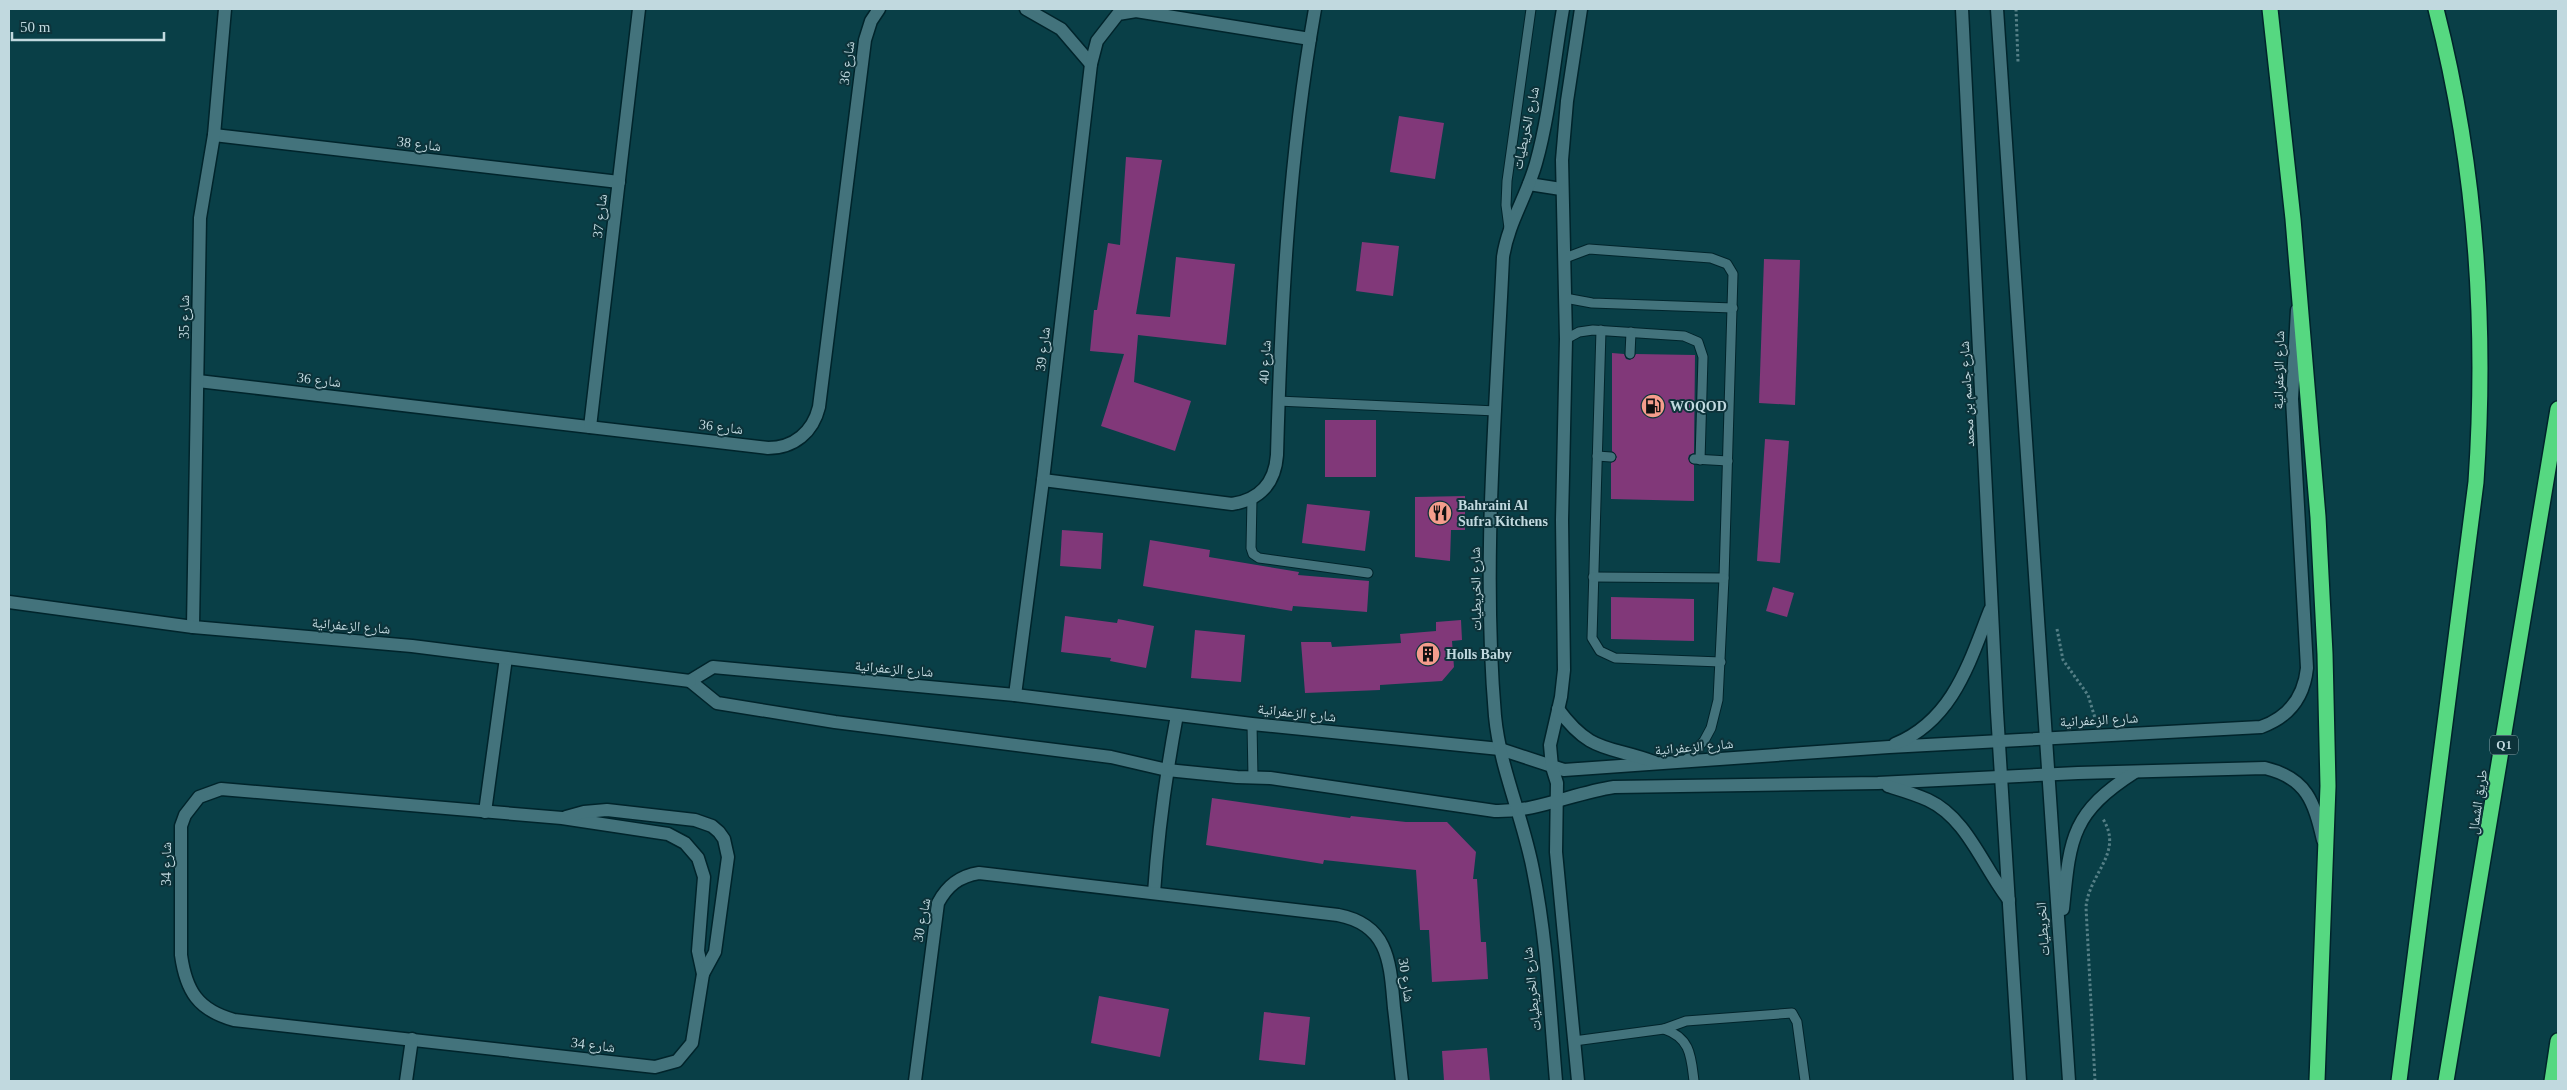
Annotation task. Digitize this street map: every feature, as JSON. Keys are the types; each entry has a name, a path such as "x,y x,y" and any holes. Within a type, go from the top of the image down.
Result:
{"highway":[{"path":"2270,9 2293,219 2298,298 2318,517 2325,654 2328,786 2317,1081"},
{"path":"2399,1081 2476,482 2480,428 2480,298 2471,188 2460,111 2436,9"},
{"name":"طريق الشمال","path":"2446,1081 2558,409"},
{"path":"2552,1081 2558,1041"}],"street":[{"name":"شارع 35","path":"193,628 200,218 214,135 225,9"},
{"name":"شارع 37","path":"590,427 639,9"},
{"name":"شارع 36","path":"198,381 768,448 777,448 794,442 808,431 819,407 865,40 871,21 879,9"},
{"path":"1026,9 1061,29 1091,64"},
{"name":"شارع 40","path":"1252,499 1268,485 1276,466 1288,234 1315,9"},
{"name":"شارع الخريطيات","path":"1556,1081 1538,898 1500,749 1495,716 1491,596 1491,508 1503,257 1509,228 1529,184 1540,146 1563,9"},
{"path":"1578,1081 1556,852 1557,783 1552,767 1550,744 1558,710 1564,670 1562,520 1566,339 1561,189 1564,130 1581,9"},
{"name":"شارع جاسم بن محمد","path":"1962,9 2001,777"},
{"path":"1997,9 2048,775"},
{"name":"شارع 39","path":"1015,695 1043,480 1091,64 1100,36 1118,14 1136,11 1310,39"},
{"name":"شارع 38","path":"214,135 619,182"},
{"path":"1529,184 1561,189"},
{"name":"شارع الزعفرانية","path":"9,602 193,628 412,646 690,681 713,667 1015,695 1252,724 1500,749 1525,755 1552,767 1580,770 1889,747 2250,729 2272,723 2290,709 2297,700 2306,679 2307,668 2292,399 2294,332 2298,298"},
{"path":"1043,480 1222,503 1242,502 1252,499"},
{"path":"1889,747 1914,734 1945,707 1962,680 1992,606"},
{"path":"485,812 506,658"},
{"path":"690,681 717,703 835,722 1111,757 1167,770 1253,777 1494,811 1517,811 1558,801 1573,795 1614,787 1878,783 2252,767 2276,771 2297,783 2312,802 2325,850"},
{"path":"1558,710 1578,734 1592,743 1606,750 1661,764"},
{"path":"1154,892 1156,850 1167,770 1178,715"},
{"path":"2060,944 2070,847 2075,833 2090,806 2108,790 2136,771"},
{"name":"الخريطيات","path":"2048,775 2069,1081"},
{"path":"2001,777 2020,1081"},
{"path":"1878,783 1929,800 1952,816 1969,838 1987,870 2009,900"},
{"name":"شارع 34","path":"562,818 584,812 607,810 696,820 712,826 724,839 728,857 715,952 703,974 692,1043 677,1061 655,1067 234,1020 220,1016 201,1003 188,985 181,955 181,836 185,815 199,797 209,792 233,789 562,818 668,834 686,843 692,850 698,858 704,877 698,951 703,974"},
{"name":"شارع 30","path":"915,1081 935,914 938,903 950,886 958,879 979,873 1338,915 1359,921 1368,927 1383,944 1390,964 1402,1081"},
{"path":"406,1081 412,1039"}],"lane":[{"path":"1509,228 1506,181 1530,9"},
{"path":"1564,258 1589,249 1711,258 1727,264 1734,280 1721,662 1718,700 1711,728 1704,741 1684,762"},
{"path":"1565,298 1592,303 1733,308"},
{"path":"1566,339 1586,330 1601,330 1684,336 1694,339 1701,347 1703,356 1697,459 1728,461"},
{"path":"1601,330 1592,638 1600,651 1607,656 1624,659 1721,662"},
{"path":"1630,354 1631,332"},
{"path":"1278,402 1496,411"},
{"path":"1597,456 1612,457"},
{"path":"1252,499 1251,548 1259,558 1368,573"},
{"path":"1593,577 1724,578"},
{"path":"1252,724 1253,777"},
{"path":"1574,1041 1664,1029 1686,1021 1792,1013 1797,1022 1805,1081"},
{"path":"1664,1029 1681,1037 1690,1049 1694,1081"}],"path":[{"path":"2090,806 2099,814 2106,825 2111,840 2108,854 2089,891 2086,907 2095,1081"}],"building":[{"path":"1399,116 1444,123 1435,179 1390,172"},
{"path":"1126,157 1162,160 1136,314 1170,317 1176,257 1235,264 1226,345 1138,335 1134,382 1191,401 1175,451 1101,426 1124,354 1090,351 1094,310 1097,310 1108,243 1120,245"},
{"path":"1362,242 1399,246 1393,296 1356,291"},
{"path":"1764,259 1800,260 1795,405 1759,403"},
{"name":"WOQOD","path":"1612,353 1624,354 1626,359 1630,360 1636,354 1695,355 1694,453 1689,455 1688,459 1694,465 1694,501 1611,499 1611,463 1617,457 1612,451"},
{"path":"1325,420 1376,420 1376,477 1325,477"},
{"path":"1765,439 1789,441 1780,563 1757,561"},
{"name":"Bahraini Al Sufra Kitchens","path":"1465,496 1465,530 1451,530 1450,561 1415,557 1415,497"},
{"path":"1307,504 1370,511 1365,551 1302,543"},
{"path":"1062,530 1103,533 1101,569 1060,566"},
{"path":"1150,540 1210,550 1209,557 1299,572 1298,575 1369,581 1367,612 1293,606 1292,611 1143,586"},
{"path":"1773,587 1794,593 1787,617 1766,611"},
{"path":"1611,597 1694,599 1694,641 1611,639"},
{"path":"1065,616 1117,623 1118,619 1154,626 1146,668 1110,661 1111,658 1061,652"},
{"path":"1461,620 1462,640 1452,641 1454,667 1442,681 1380,685 1380,690 1305,693 1301,642 1331,642 1332,647 1401,643 1400,634 1436,631 1436,622"},
{"path":"1195,630 1245,635 1241,682 1191,678"},
{"path":"1212,798 1350,818 1351,816 1406,822 1447,822 1476,852 1473,879 1477,879 1481,942 1486,942 1488,979 1432,982 1429,930 1420,930 1416,870 1324,860 1323,864 1206,845"},
{"path":"1099,996 1169,1009 1160,1057 1091,1043"},
{"path":"1264,1012 1310,1017 1305,1065 1259,1060"},
{"path":"1487,1048 1490,1081 1444,1081 1442,1051"}],"place":[{"name":"WOQOD","path":"1653,406"},
{"name":"Bahraini Al Sufra Kitchens","path":"1440,513"},
{"name":"Holls Baby","path":"1428,654"}]}
